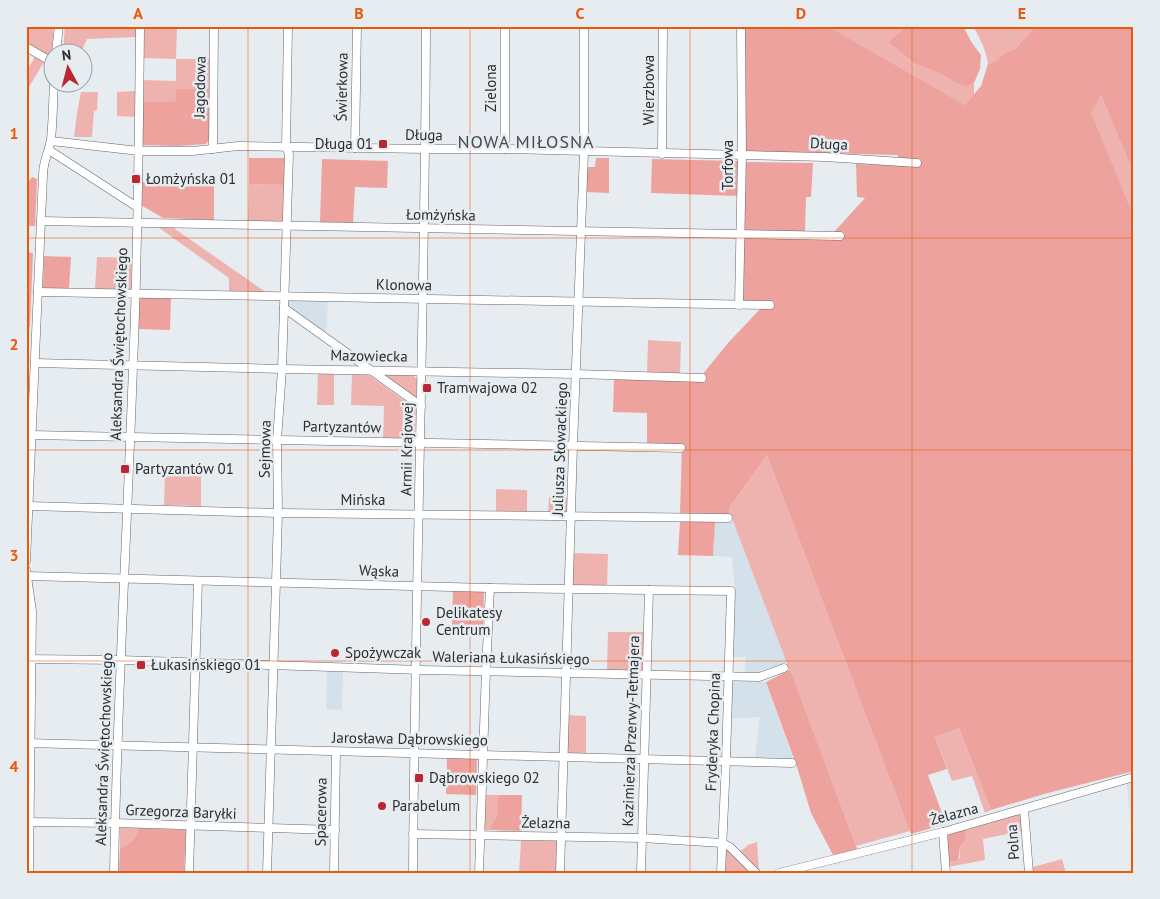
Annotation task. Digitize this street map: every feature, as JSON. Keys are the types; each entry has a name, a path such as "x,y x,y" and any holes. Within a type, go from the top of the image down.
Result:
{"street":[{"path":"57,42 58,26"},
{"name":"Aleksandra Świętochowskiego","path":"114,873 120,660 133,365 139,150 140,26"},
{"name":"Jagodowa","path":"213,149 214,26"},
{"name":"Sejmowa","path":"267,873 278,513 277,440 282,369 289,154 286,147 288,26"},
{"name":"Świerkowa","path":"355,148 357,26"},
{"name":"Armii Krajowej","path":"413,873 426,26"},
{"name":"Zielona","path":"505,26 505,149"},
{"name":"Juliusza Słowackiego","path":"560,873 584,152 584,26"},
{"name":"Wierzbowa","path":"662,26 662,154"},
{"name":"Torfowa","path":"739,305 742,155 741,26"},
{"path":"26,47 42,56"},
{"path":"26,561 31,435 29,419 35,363 43,166 51,141 53,92"},
{"name":"Długa","path":"51,141 139,150 193,151 238,146 505,149 825,157 917,163"},
{"path":"49,150 137,207"},
{"name":"Łomżyńska","path":"41,221 840,236"},
{"name":"Klonowa","path":"38,292 770,305"},
{"path":"284,308 421,406"},
{"name":"Mazowiecka","path":"35,363 702,378"},
{"name":"Partyzantów","path":"31,435 681,448"},
{"name":"Mińska","path":"29,506 278,513 728,518"},
{"path":"26,570 29,602 32,611 29,659 29,873"},
{"name":"Wąska","path":"27,576 570,590 731,591"},
{"path":"188,873 198,581"},
{"path":"479,873 490,588"},
{"name":"Kazimierza Przerwy-Tetmajera","path":"641,873 648,590"},
{"name":"Fryderyka Chopina","path":"721,873 731,591"},
{"name":"Waleriana Łukasińskiego","path":"29,659 759,677 784,668"},
{"name":"Jarosława Dąbrowskiego","path":"29,743 792,763"},
{"name":"Spacerowa","path":"334,873 336,752"},
{"name":"Żelazna","path":"779,873 942,832 1134,777"},
{"name":"Polna","path":"1024,809 1029,873"},
{"name":"Grzegorza Baryłki","path":"28,822 334,830"},
{"path":"942,832 946,873"},
{"name":"Żelazna","path":"413,834 642,838 722,843"},
{"path":"722,843 730,847 756,873"}],"shaded area":[{"path":"26,26 54,26 52,42 42,42 42,52 26,42"},
{"path":"65,26 136,26 136,37 87,39 86,42 64,42"},
{"path":"143,26 177,26 176,59 143,58"},
{"path":"745,26 828,26 965,105 981,86 988,64 997,60 1004,53 1014,50 1036,26 1134,26 1134,175 1101,95 1091,113 1134,217 1134,771 991,810 959,728 935,737 947,769 928,775 946,824 911,834 767,455 729,508 730,515 680,514 682,445 647,444 647,413 613,412 614,379 694,382 766,303 742,302 744,238 834,232 865,198 857,197 856,164 898,165 898,155 746,151"},
{"path":"828,26 907,26 888,42 915,64 941,74 956,83 966,85 974,83 974,95 965,105"},
{"path":"907,26 963,26 981,55 980,69 974,83 966,86 956,83 941,74 915,64 888,42"},
{"path":"973,26 1036,26 1014,50 1004,53 997,60 988,64 984,49"},
{"path":"35,57 42,61 42,65 26,92 26,72"},
{"path":"176,59 210,59 209,89 176,89 175,102 142,102 142,80 176,81"},
{"path":"176,89 209,89 209,140 206,144 178,146 141,145 142,102 175,102"},
{"path":"135,91 135,117 117,116 117,92"},
{"path":"81,92 98,92 92,137 74,137"},
{"path":"1101,95 1134,175 1134,217 1090,113"},
{"path":"249,158 285,158 284,185 249,184"},
{"path":"596,158 609,158 609,193 585,192 586,167 595,167"},
{"path":"322,159 388,161 387,188 355,187 353,223 320,222"},
{"path":"652,159 738,161 737,196 651,193"},
{"path":"746,162 813,163 811,197 806,197 805,232 744,230"},
{"path":"32,177 37,179 35,226 26,226 26,185"},
{"path":"142,182 214,183 214,220 163,218 141,205"},
{"path":"249,184 284,185 283,222 248,221"},
{"path":"158,227 175,227 175,229 267,293 229,291 229,278"},
{"path":"26,252 33,253 30,327 26,327"},
{"path":"44,256 71,257 69,288 43,288"},
{"path":"97,257 132,258 131,289 95,289"},
{"path":"138,297 171,298 170,330 137,329"},
{"path":"286,300 328,301 326,333 286,307"},
{"path":"648,340 681,342 680,374 647,373"},
{"path":"318,372 334,373 334,405 317,405"},
{"path":"352,373 366,373 416,409 415,435 411,439 383,438 384,406 351,405"},
{"path":"382,373 412,374 417,379 416,397"},
{"path":"767,455 910,831 856,846 730,513 729,508"},
{"path":"165,474 201,474 201,506 164,505"},
{"path":"496,489 527,490 527,513 496,512"},
{"path":"549,497 568,498 567,513 548,513"},
{"path":"730,513 787,662 754,673 745,673 746,657 731,657 735,593 732,557 713,556 715,522 730,522"},
{"path":"680,522 715,522 713,556 678,555"},
{"path":"573,553 608,554 607,586 572,585"},
{"path":"453,589 484,591 483,629 452,628"},
{"path":"608,632 645,632 642,671 607,670"},
{"path":"790,670 858,850 833,855 811,813 797,767 766,682"},
{"path":"327,671 343,672 342,710 326,709"},
{"path":"730,681 766,682 793,759 755,758 760,717 730,719"},
{"path":"568,715 586,716 586,754 567,753"},
{"path":"959,728 991,810 985,813 972,776 952,781 935,737"},
{"path":"447,758 477,759 476,795 446,794"},
{"path":"1134,782 1134,871 1127,784"},
{"path":"485,795 499,795 497,815 490,825 491,830 484,830"},
{"path":"499,795 522,795 521,831 491,830 490,825 496,817"},
{"path":"1018,814 1021,816 1022,831 983,839 985,860 948,867 948,862 957,861 960,857 960,848 965,829"},
{"path":"120,828 138,828 135,838 120,848"},
{"path":"138,828 186,830 184,873 119,873 120,848 135,838"},
{"path":"965,829 965,840 960,847 957,861 948,862 947,834"},
{"path":"521,841 557,841 556,873 519,873"},
{"path":"757,842 759,871 741,851 748,845"},
{"path":"725,847 750,869 750,873 724,873"},
{"path":"1062,859 1066,873 1033,873 1033,867"}],"place":[{"name":"Długa 01","path":"383,144"},
{"name":"Łomżyńska 01","path":"136,179"},
{"name":"Tramwajowa 02","path":"427,388"},
{"name":"Partyzantów 01","path":"125,469"},
{"name":"Delikatesy Centrum","path":"426,622"},
{"name":"Spożywczak","path":"335,653"},
{"name":"Łukasińskiego 01","path":"141,665"},
{"name":"Dąbrowskiego 02","path":"419,778"},
{"name":"Parabelum","path":"382,806"}],"district":[{"name":"NOWA MIŁOSNA","path":"526,142"}]}
